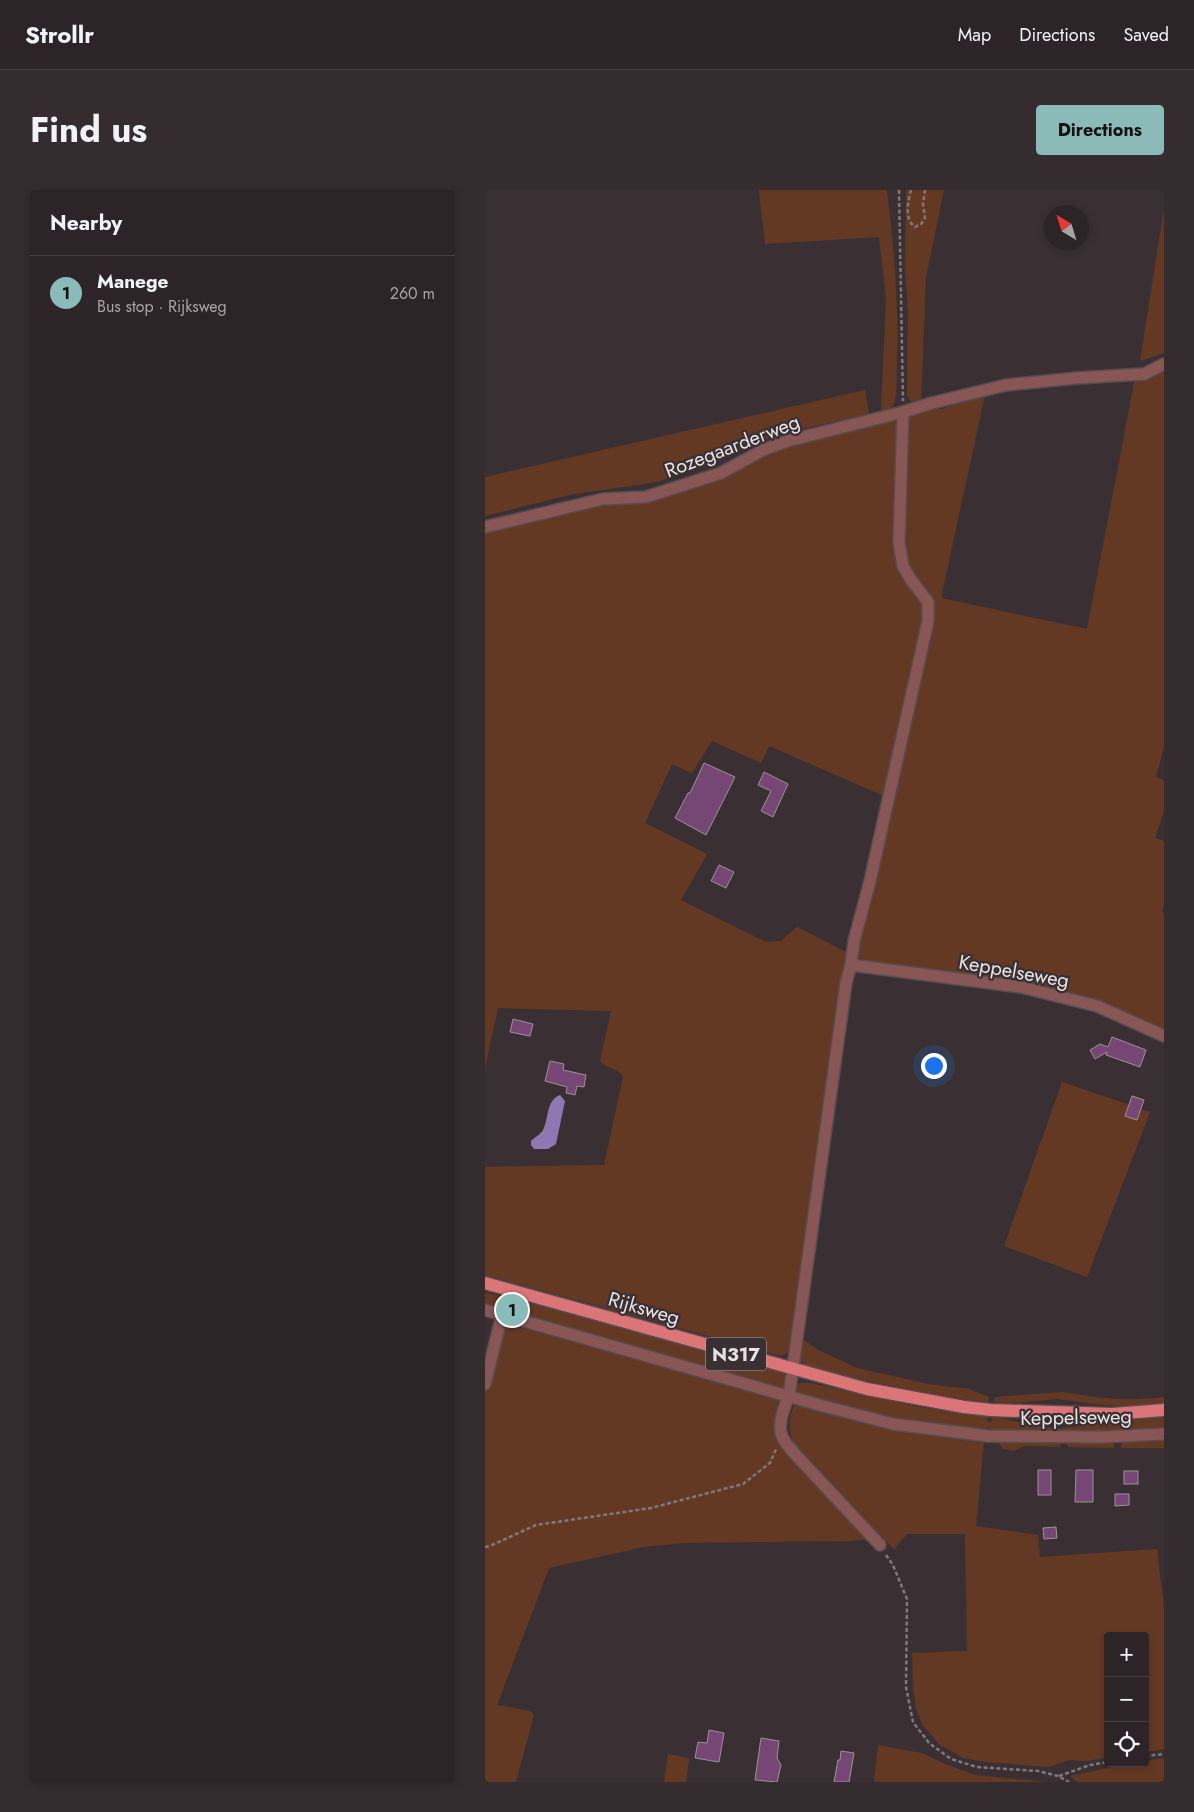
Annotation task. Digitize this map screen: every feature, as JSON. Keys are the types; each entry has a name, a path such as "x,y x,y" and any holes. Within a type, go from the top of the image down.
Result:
{"main road":[{"name":"Rijksweg","path":"485,1283 867,1390 913,1399 991,1410 1054,1412"},
{"name":"Keppelseweg","path":"1054,1412 1112,1414 1164,1410"}],"street":[{"name":"Rozegaarderweg","path":"485,527 603,499 646,497 721,474 765,450 791,440 1006,385 1144,374 1164,364"},
{"path":"880,1545 794,1453 782,1436 781,1427 783,1412 789,1396 846,983 851,965 854,940 872,873 928,621 929,602 911,580 903,566 899,543 903,412"},
{"name":"Keppelseweg","path":"851,965 1021,987 1097,1006 1164,1036"},
{"path":"485,1310 789,1396"},
{"path":"485,1384 502,1315"},
{"name":"Keppelseweg","path":"789,1396 893,1424 959,1434 1094,1437 1164,1434"}],"path":[{"path":"899,190 903,412"},
{"path":"911,190 909,217 911,224 915,227 921,224 925,218 923,204 925,190"},
{"path":"485,1547 536,1525 651,1508 743,1484 770,1463 782,1436"},
{"path":"880,1545 893,1565 907,1599 906,1687 913,1722 929,1743 951,1759 977,1768 1038,1771 1059,1776 1069,1782"},
{"path":"1149,1756 1164,1754"},
{"path":"1059,1776 1089,1765 1104,1763"}],"shaded area":[{"path":"759,190 887,190 897,299 896,390 894,404 890,408 881,411 886,299 879,237 765,244"},
{"path":"906,190 944,190 926,277 921,401 912,402 907,395"},
{"path":"1164,208 1164,353 1140,361"},
{"path":"1164,363 1164,747 1156,777 1164,780 1164,811 1155,838 1164,841 1164,905 1162,912 1164,913 1164,1030 1090,999 1048,987 863,961 857,956 857,942 875,883 935,605 908,562 905,538 909,416 930,409 943,409 955,402 985,395 941,598 1087,629 1136,373"},
{"path":"865,390 869,414 788,432 657,482 569,495 485,516 485,477"},
{"path":"891,420 896,422 894,550 899,569 925,605 923,623 884,796 769,746 761,763 712,741 692,773 672,764 645,823 707,854 681,900 766,942 781,941 797,927 848,953 841,979 788,1353 781,1356 485,1275 485,1167 604,1165 623,1077 618,1071 600,1061 611,1011 498,1008 485,1068 485,526 667,489 778,445"},
{"path":"1062,1082 1150,1112 1087,1277 1004,1246"},
{"path":"560,1095 565,1101 556,1144 548,1149 534,1149 531,1141 543,1130 550,1105 555,1097"},
{"path":"485,1292 784,1373 786,1380 784,1391 485,1307"},
{"path":"504,1323 779,1399 774,1426 781,1442 869,1539 849,1541 683,1543 644,1547 549,1568 497,1705 531,1711 534,1715 516,1782 485,1782 485,1392"},
{"path":"804,1340 818,1350 857,1368 928,1384 969,1389 989,1397 988,1402 930,1395 808,1367 800,1358"},
{"path":"799,1383 810,1383 914,1406 987,1417 987,1421 992,1422 992,1417 1057,1429 1113,1421 1164,1418 1164,1430 991,1432 991,1429 986,1428 985,1432 877,1415 799,1394 795,1389"},
{"path":"1063,1392 1113,1399 1164,1397 1164,1403 1125,1406 1057,1399 1014,1403 994,1402 995,1397"},
{"path":"796,1402 829,1411 1060,1443 1061,1447 1025,1446 1014,1451 1003,1449 999,1443 984,1442 976,1526 1038,1535 1040,1557 1157,1549 1164,1608 1164,1749 1149,1751 1149,1632 1104,1632 1104,1758 1084,1761 1069,1760 1049,1767 986,1762 963,1758 939,1744 923,1726 916,1709 912,1653 967,1651 965,1534 907,1534 894,1549 800,1455 793,1441 790,1429 790,1417"},
{"path":"1164,1439 1164,1448 1121,1448 1122,1441"},
{"path":"1071,1441 1076,1443 1113,1441 1115,1448 1068,1447 1067,1444"},
{"path":"878,1745 922,1753 975,1775 1047,1782 874,1782"},
{"path":"668,1754 689,1758 686,1782 664,1782"},
{"path":"1164,1758 1164,1782 1077,1782 1070,1776 1112,1767 1149,1767 1149,1760"}],"building":[{"path":"704,763 735,777 706,835 675,818 688,793 690,793"},
{"path":"764,772 788,784 773,817 761,811 771,791 758,785"},
{"path":"719,865 734,872 726,888 711,881"},
{"path":"513,1019 533,1024 530,1036 510,1032"},
{"path":"1112,1037 1146,1050 1140,1067 1106,1055 1107,1052 1095,1059 1090,1050 1100,1044 1108,1047"},
{"path":"550,1061 564,1064 563,1070 586,1075 584,1087 577,1086 575,1095 566,1093 567,1087 545,1081"},
{"path":"1132,1096 1144,1100 1137,1120 1125,1116"},
{"path":"1038,1470 1051,1470 1051,1495 1038,1495"},
{"path":"1076,1470 1093,1470 1093,1502 1075,1502"},
{"path":"1124,1471 1138,1471 1138,1484 1124,1484"},
{"path":"1115,1494 1129,1494 1129,1505 1115,1506"},
{"path":"1056,1527 1057,1538 1044,1539 1043,1528"},
{"path":"709,1730 724,1733 719,1762 695,1758 698,1742 707,1743"},
{"path":"761,1738 779,1741 777,1758 781,1765 777,1782 755,1780"},
{"path":"841,1751 854,1753 849,1782 834,1782"}],"place":[{"name":"Manege","path":"512,1310"}]}
